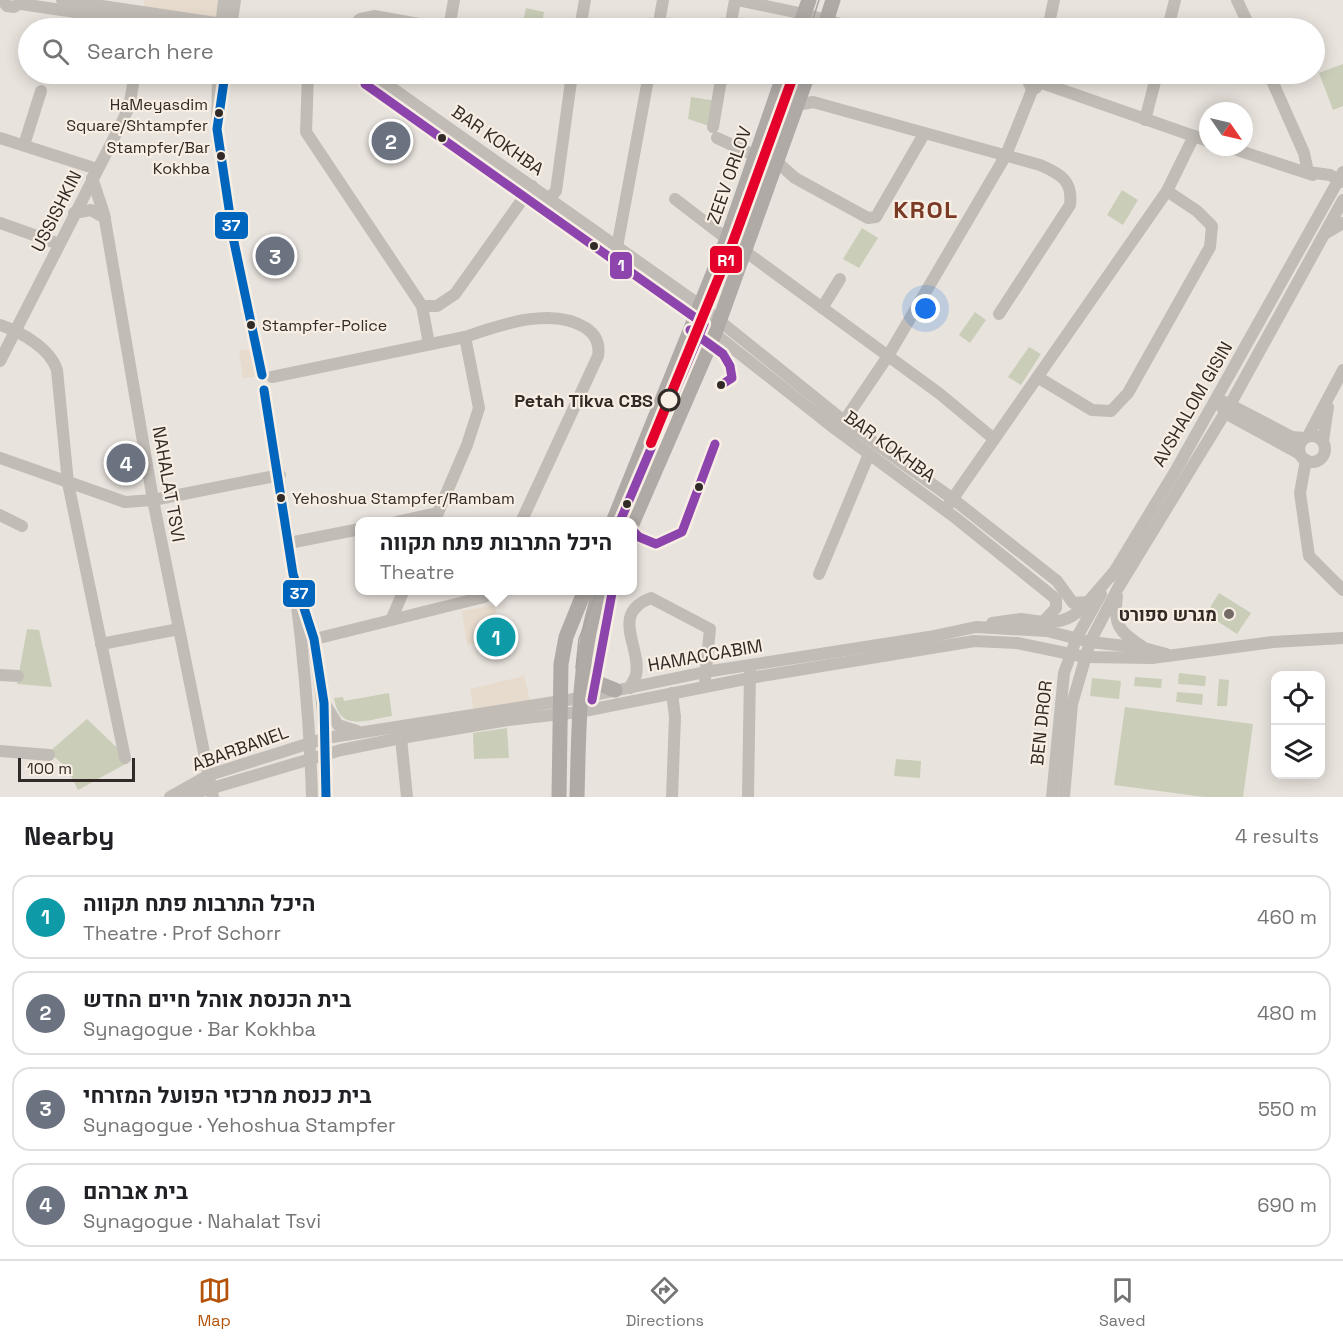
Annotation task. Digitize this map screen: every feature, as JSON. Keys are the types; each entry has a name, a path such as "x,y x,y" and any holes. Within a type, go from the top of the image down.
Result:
{"main road":[{"path":"828,18 833,0"},
{"name":"ZEEV ORLOV","path":"615,517 727,239 781,84"},
{"path":"636,517 746,252 804,84"},
{"path":"559,797 563,651 584,595"},
{"path":"577,797 580,705 599,595"},
{"path":"585,667 595,682 622,689"}],"street":[{"path":"62,0 171,18"},
{"path":"224,0 225,18"},
{"path":"229,18 234,0"},
{"path":"451,18 454,0"},
{"path":"582,18 585,0"},
{"path":"660,18 663,0"},
{"path":"732,18 736,0 804,14"},
{"path":"1050,18 1054,0"},
{"path":"1170,18 1175,0"},
{"path":"1238,0 1246,18"},
{"path":"2,2 11,7 23,2 104,18"},
{"path":"365,18 374,16 385,18"},
{"name":"USSISHKIN","path":"0,361 130,101 133,84"},
{"path":"218,84 217,129 234,242 267,376 272,387 264,390 294,574 310,742 312,797"},
{"path":"219,98 222,84"},
{"path":"308,84 306,132 422,306 429,344"},
{"name":"BAR KOKHBA","path":"386,84 632,258 663,293 699,312 839,424 1057,581 1073,603 1088,602"},
{"path":"549,198 556,191 571,84"},
{"path":"617,247 647,84"},
{"path":"721,84 715,132 756,156"},
{"path":"839,424 888,356 1006,155 1034,84"},
{"path":"1052,84 1199,138"},
{"path":"1145,120 1154,84"},
{"path":"1273,84 1304,153 1308,172"},
{"path":"24,145 41,91"},
{"path":"797,105 813,102 1006,155 1055,171 1069,185 1070,205 999,314"},
{"path":"777,162 795,178 868,218 876,217 924,134"},
{"path":"949,505 1167,191 1194,136"},
{"path":"0,138 24,145 94,174"},
{"path":"1253,155 1341,181"},
{"path":"1322,174 1343,165"},
{"path":"1308,172 1341,181"},
{"name":"NAHALAT TSVI","path":"94,174 105,218 153,500 211,786"},
{"name":"AVSHALOM GISIN","path":"1071,653 1114,572 1341,181"},
{"path":"422,306 437,306 455,294 532,186"},
{"path":"1039,378 1092,410 1111,411 1128,393 1210,247 1212,226 1197,211 1167,191"},
{"path":"675,199 727,239"},
{"name":"AVSHALOM GISIN","path":"1085,657 1090,642 1118,588 1242,384 1343,200"},
{"path":"75,213 91,210 105,218"},
{"path":"1323,236 1343,223"},
{"path":"0,224 59,244"},
{"path":"746,252 888,356 994,439"},
{"path":"822,308 840,279"},
{"path":"267,376 465,337 498,327 551,318 576,323 596,338 598,356 523,517"},
{"path":"0,325 16,330 54,360 68,483 125,758"},
{"path":"435,517 467,445 479,408 465,337"},
{"path":"1343,370 1329,400 1299,445 1303,457 1300,493 1309,556 1343,590"},
{"path":"1242,384 1240,395 1252,420 1303,457 1314,462 1322,458 1325,450 1323,441 1329,400"},
{"path":"1215,400 1252,420 1292,437 1316,436 1323,441"},
{"path":"1213,434 1227,426 1252,420"},
{"name":"BAR KOKHBA","path":"839,424 869,454 949,505 1051,593 1056,599 1056,608 1043,622"},
{"path":"819,574 869,454"},
{"path":"0,458 125,502 153,500 279,475"},
{"path":"48,475 57,472 67,463"},
{"path":"72,500 80,490 87,489"},
{"path":"0,515 22,526"},
{"path":"289,543 355,530"},
{"path":"976,627 1021,619 1056,623 1070,618 1088,602 1114,572"},
{"path":"294,574 314,639 324,703 326,797"},
{"path":"1118,588 1115,615 1120,630 1144,648 1167,654"},
{"path":"392,618 402,595"},
{"path":"301,644 392,618 486,595"},
{"path":"622,689 636,669 628,626 636,607 651,598 710,629 705,687"},
{"name":"HAMACCABIM","path":"580,705 622,689 705,672 929,637 976,627 1047,631 1090,642 1144,648"},
{"path":"101,644 179,629"},
{"name":"HAMACCABIM","path":"326,738 672,693 974,641 1000,641 1035,646 1085,657 1152,658 1167,654 1273,642 1343,638"},
{"path":"1035,646 1049,650 1056,656 1064,674"},
{"name":"BEN DROR","path":"1052,797 1064,674 1071,653"},
{"name":"BEN DROR","path":"1064,797 1072,704 1085,657"},
{"path":"748,797 750,664"},
{"path":"0,675 18,676"},
{"path":"672,693 675,717 672,797"},
{"path":"324,703 338,724 361,732"},
{"name":"HAMACCABIM","path":"326,755 561,707"},
{"name":"ABARBANEL","path":"182,797 310,742 326,738"},
{"path":"401,738 407,797"},
{"path":"0,751 49,755"},
{"name":"ABARBANEL","path":"170,797 326,755"}],"green space":[{"path":"526,8 544,12 543,18 524,18"},
{"path":"1343,64 1343,106 1333,110 1323,84 1325,84 1325,71"},
{"path":"691,97 717,101 709,126 688,119"},
{"path":"1122,190 1138,200 1123,225 1107,215"},
{"path":"862,228 878,238 859,268 843,259"},
{"path":"975,312 986,320 970,343 959,335"},
{"path":"1029,347 1041,354 1021,385 1008,377"},
{"name":"מגרש ספורט","path":"1219,593 1251,613 1237,634 1206,614"},
{"path":"27,629 39,630 52,687 17,684"},
{"path":"1179,673 1206,676 1205,686 1178,684"},
{"path":"1135,677 1162,679 1161,688 1134,686"},
{"path":"1092,678 1121,681 1119,699 1090,696"},
{"path":"1219,679 1229,680 1227,706 1217,706"},
{"path":"1177,692 1203,694 1202,705 1176,702"},
{"path":"389,693 392,716 355,722 342,716 334,698 343,697 344,701"},
{"path":"1125,707 1253,724 1243,797 1204,797 1114,785"},
{"path":"87,719 131,761 78,790 67,768 49,752"},
{"path":"507,728 509,758 474,759 473,733"},
{"path":"896,759 921,761 920,778 894,776"}],"shaded area":[{"path":"144,0 224,0 222,18 185,18 143,11"},
{"path":"256,348 260,376 243,378 239,351"},
{"path":"495,605 497,615 483,622 480,621 477,625 480,628 478,643 467,645 462,611"},
{"path":"524,676 531,704 474,713 470,689"}],"tram line":[{"path":"813,18 819,0"},
{"path":"621,517 730,250 790,84"},
{"path":"576,668 579,639 596,595"}],"transit line":[{"name":"37","path":"224,84 217,129 234,242 262,375"},
{"name":"1","path":"365,84 704,324 622,517"},
{"name":"R1","path":"651,443 730,250 790,84"},
{"name":"1","path":"690,330 723,354 730,366 732,378 721,385"},
{"name":"37","path":"264,390 293,574 314,639 324,703 326,797"},
{"name":"1","path":"637,535 656,544 682,532 715,444"},
{"name":"1","path":"592,700 612,595"}],"place":[{"name":"HaMeyasdim Square/Shtampfer","path":"219,113"},
{"name":"בית הכנסת אוהל חיים החדש","path":"391,141"},
{"name":"Stampfer/Bar Kokhba","path":"221,156"},
{"name":"בית כנסת מרכזי הפועל המזרחי","path":"275,256"},
{"name":"Stampfer-Police","path":"251,325"},
{"name":"Petah Tikva CBS","path":"669,400"},
{"name":"בית אברהם","path":"126,463"},
{"name":"Yehoshua Stampfer/Rambam","path":"281,498"},
{"name":"מגרש ספורט","path":"1229,614"},
{"name":"היכל התרבות פתח תקווה","path":"496,637"}],"district":[{"name":"KROL","path":"926,209"}]}
